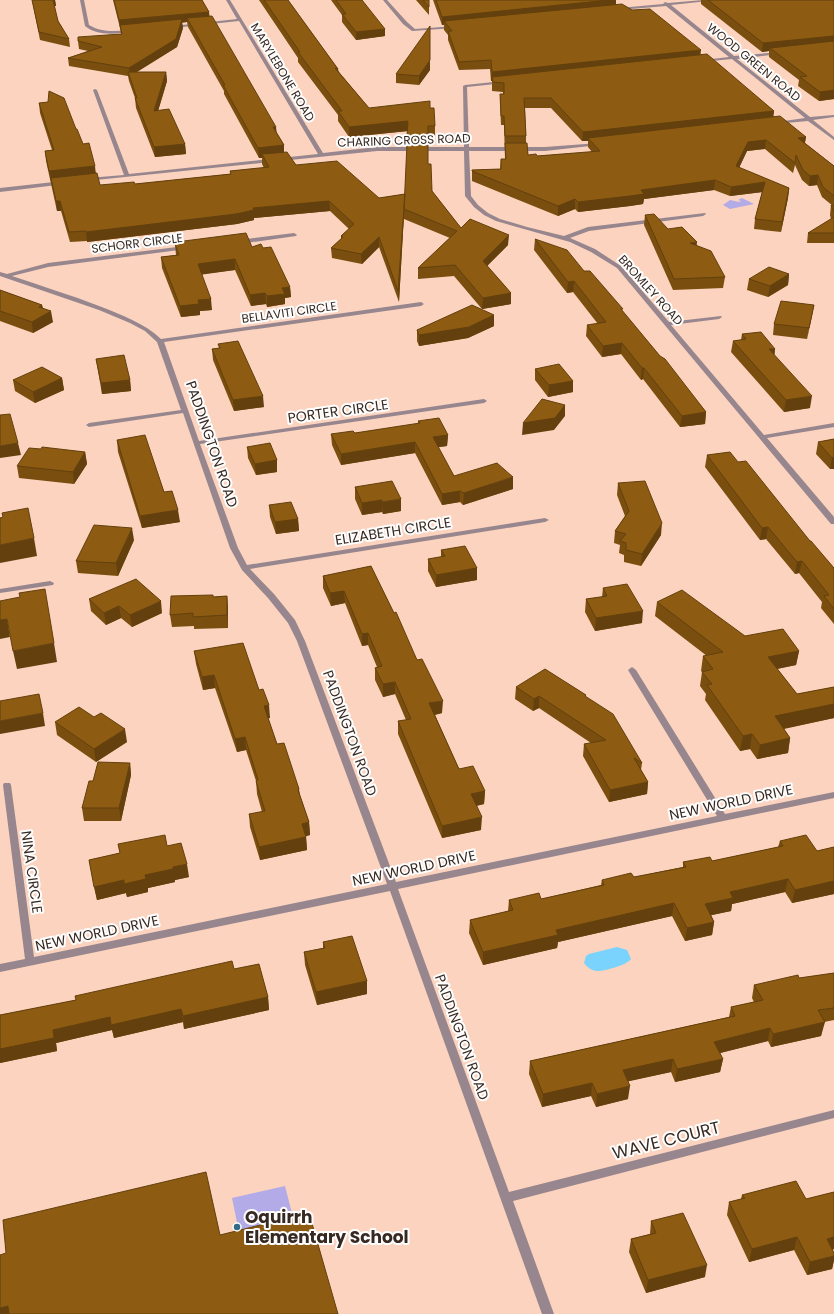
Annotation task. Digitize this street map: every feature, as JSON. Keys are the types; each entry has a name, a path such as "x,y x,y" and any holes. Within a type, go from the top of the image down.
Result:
{"street":[{"path":"82,0 87,26 90,28 106,32 135,30"},
{"name":"MARYLEBONE ROAD","path":"228,0 321,154"},
{"path":"385,0 405,23 414,30 464,26"},
{"name":"WOOD GREEN ROAD","path":"662,0 834,139"},
{"path":"615,10 716,0"},
{"path":"166,28 240,20"},
{"path":"696,62 782,53"},
{"name":"BROMLEY ROAD","path":"511,82 465,86 468,196 472,204 487,215 564,238 588,247 605,257 619,268 834,522"},
{"path":"95,90 127,176"},
{"path":"769,124 834,116"},
{"name":"CHARING CROSS ROAD","path":"79,181 377,149 545,149 605,143"},
{"path":"0,190 71,182"},
{"path":"564,238 588,229 703,214"},
{"path":"231,243 294,235"},
{"name":"SCHORR CIRCLE","path":"3,275 48,266 191,248"},
{"name":"PADDINGTON ROAD","path":"3,275 83,302 136,323 150,331 160,341 234,548 245,568 271,596 292,622 301,642 393,887 548,1314"},
{"name":"BELLAVITI CIRCLE","path":"160,341 421,304"},
{"path":"667,324 719,318"},
{"name":"PORTER CIRCLE","path":"196,443 484,401"},
{"path":"89,425 186,411"},
{"path":"762,437 834,425"},
{"name":"ELIZABETH CIRCLE","path":"245,568 545,520"},
{"path":"0,591 50,583"},
{"path":"632,670 722,817"},
{"name":"NINA CIRCLE","path":"7,785 30,961"},
{"name":"NEW WORLD DRIVE","path":"0,968 722,817 834,795"},
{"name":"WAVE COURT","path":"506,1198 834,1114"}],"shaded area":[{"path":"742,198 754,204 730,209 723,205 730,200 739,202 741,201 738,200"},
{"path":"285,1186 296,1229 241,1242 232,1198"}],"water":[{"path":"617,947 627,950 631,959 629,961 616,967 597,971 593,970 584,963 586,956 589,954"}],"building":[{"path":"32,0 53,0 58,21 69,39 39,32"},
{"path":"114,0 202,0 209,12 119,20"},
{"path":"264,0 288,0 338,69 335,68 369,108 430,101 430,108 434,108 435,126 428,126 428,136 407,136 408,121 349,127 338,111 342,111 298,52 300,52"},
{"path":"336,0 362,0 385,29 356,32 342,14 346,14"},
{"path":"423,0 429,0 429,7"},
{"path":"436,0 609,0 442,17"},
{"path":"708,0 834,0 834,36 763,43"},
{"path":"622,4 632,10 650,9 701,50 492,72 491,60 459,62 448,31 452,31 444,21"},
{"path":"212,16 276,127 273,127 284,145 258,148 223,85 225,85 187,18"},
{"path":"182,19 176,39 129,68 68,58 102,47 78,41 78,37 122,34 120,25"},
{"path":"430,26 430,60 419,76 396,74"},
{"path":"834,41 834,90 820,92 800,77 807,76 770,48"},
{"path":"707,54 774,111 583,132 551,98 524,98 526,136 505,136 504,116 501,116 500,94 504,94 504,83 493,82 492,77"},
{"path":"128,72 166,72 154,111 169,109 185,144 154,147 135,98 137,98"},
{"path":"49,91 64,98 83,144 89,143 95,166 49,171 45,151 54,150 39,103 48,102"},
{"path":"780,116 806,137 798,138 834,166 834,196 823,187 818,175 810,176 803,170 796,155 795,163 766,140 748,142 736,166 789,188 782,222 755,219 765,182 731,187 715,180 641,190 644,194 630,196 578,202 575,199 558,206 472,171 501,169 501,159 506,159 505,143 527,143 528,155 536,154 537,156 600,151 588,138"},
{"path":"428,142 428,164 431,164 432,191 461,228 470,219 509,235 483,261 511,293 483,298 455,265 418,268 457,231 404,209 407,143"},
{"path":"287,152 296,165 337,161 379,198 405,194 398,291 379,237 361,254 331,248 354,224 329,201 253,208 254,210 236,214 86,232 69,232 60,201 56,201 51,178 97,173 100,185 134,182 135,184 231,174 230,171 269,167 262,154"},
{"path":"654,214 668,229 682,227 697,242 690,243 711,251 725,277 674,279 645,215"},
{"path":"834,217 834,233 808,233"},
{"path":"246,233 252,247 261,244 263,248 271,247 290,287 282,288 285,294 267,296 265,293 250,295 235,259 198,264 211,299 198,300 199,304 180,306 161,257 179,255 175,244 184,241"},
{"path":"535,239 567,250 584,271 590,271 623,309 621,309 660,356 665,359 706,412 682,416 622,343 603,346 587,325 606,322 574,281 568,282"},
{"path":"769,267 789,274 770,286 749,279"},
{"path":"0,290 42,305 39,307 51,311 32,322 0,311"},
{"path":"781,301 814,305 809,328 774,324"},
{"path":"472,305 494,315 469,327 419,335 417,330"},
{"path":"761,332 775,349 769,349 812,396 786,400 733,341 746,339 742,334"},
{"path":"238,341 263,396 233,400 212,349 220,348 218,344"},
{"path":"124,355 130,380 101,383 96,359"},
{"path":"559,364 573,381 549,385 535,369"},
{"path":"42,367 62,378 33,392 13,380"},
{"path":"542,399 565,405 555,418 523,423"},
{"path":"10,414 18,443 0,446 0,415"},
{"path":"439,418 448,435 433,437 454,476 497,463 513,477 464,493 460,491 442,494 415,442 341,454 331,434 353,431 355,433 420,423 418,421"},
{"path":"145,435 164,492 172,491 178,510 140,516 117,440"},
{"path":"834,439 834,457 832,458 818,442"},
{"path":"270,443 277,460 255,464 247,447"},
{"path":"42,447 85,452 73,472 17,466 29,448 41,449"},
{"path":"730,452 738,462 746,461 810,541 834,568 834,609 824,596 829,595 802,561 797,562 768,527 762,528 707,455"},
{"path":"392,481 401,499 362,503 355,487"},
{"path":"645,481 662,523 642,554 626,550 626,543 620,541 626,534 615,531 629,511 618,483"},
{"path":"291,502 298,519 275,522 269,505"},
{"path":"28,508 34,538 0,545 0,518 3,517 2,513"},
{"path":"94,525 132,528 116,563 76,561"},
{"path":"465,546 477,568 436,575 428,559 445,556 441,550"},
{"path":"371,566 394,613 396,612 417,660 422,659 443,701 429,703 459,769 473,766 485,791 471,794 482,817 442,826 398,721 411,719 395,682 383,684 375,668 382,666 368,633 362,634 344,591 330,593 323,576"},
{"path":"136,579 161,601 130,615 119,606 104,613 89,599"},
{"path":"627,584 643,611 596,618 586,599 607,596 603,588"},
{"path":"45,589 54,643 13,651 7,619 0,620 0,601 20,597 19,593"},
{"path":"682,590 745,636 783,629 799,651 768,657 797,694 834,687 834,704 775,716 790,738 760,745 752,734 743,736 707,685 712,684 702,672 713,669 703,656 723,652 657,602"},
{"path":"213,595 213,597 227,596 227,615 193,617 193,613 170,615 171,596"},
{"path":"243,643 259,690 263,689 269,705 264,706 277,744 284,743 309,822 302,824 306,837 259,847 249,814 265,811 256,781 258,780 245,737 235,739 214,675 202,677 194,651"},
{"path":"545,669 613,714 642,763 634,758 648,782 610,790 584,744 606,740 539,696 534,699 516,687"},
{"path":"39,694 43,713 0,721 0,701"},
{"path":"79,707 94,717 101,713 125,729 94,749 55,722"},
{"path":"98,762 130,763 119,808 82,808 89,781 93,781"},
{"path":"165,835 167,846 181,843 187,864 173,867 173,869 145,875 146,879 124,884 124,880 94,887 89,860 120,853 118,844"},
{"path":"806,835 817,851 834,847 834,881 795,890 788,879 730,892 733,898 705,904 714,922 687,928 674,903 556,930 558,935 483,952 470,920 513,910 509,900 539,893 541,899 604,885 602,880 631,873 634,877 686,867 683,862 710,857 712,861 783,846 780,841"},
{"path":"352,936 367,981 316,992 304,952 325,948 323,942"},
{"path":"232,961 234,969 259,964 268,997 183,1016 181,1009 111,1025 110,1017 53,1030 54,1038 0,1049 0,1015 76,1000 75,996"},
{"path":"834,973 834,1008 818,1010 825,1022 773,1034 770,1028 714,1042 723,1059 677,1069 673,1059 623,1070 630,1086 597,1094 592,1083 543,1094 530,1061 735,1016 731,1007 763,1000 754,985 798,975 799,978"},
{"path":"206,1172 220,1235 309,1213 338,1314 9,1314 8,1306 0,1308 0,1255 6,1253 3,1220"},
{"path":"796,1181 806,1199 834,1192 834,1237 827,1239 834,1256 810,1262 797,1237 752,1249 729,1202 745,1198 742,1195"},
{"path":"683,1213 707,1265 648,1280 631,1239 656,1233 651,1221"}],"place":[{"name":"Oquirrh Elementary School","path":"237,1227"}]}
